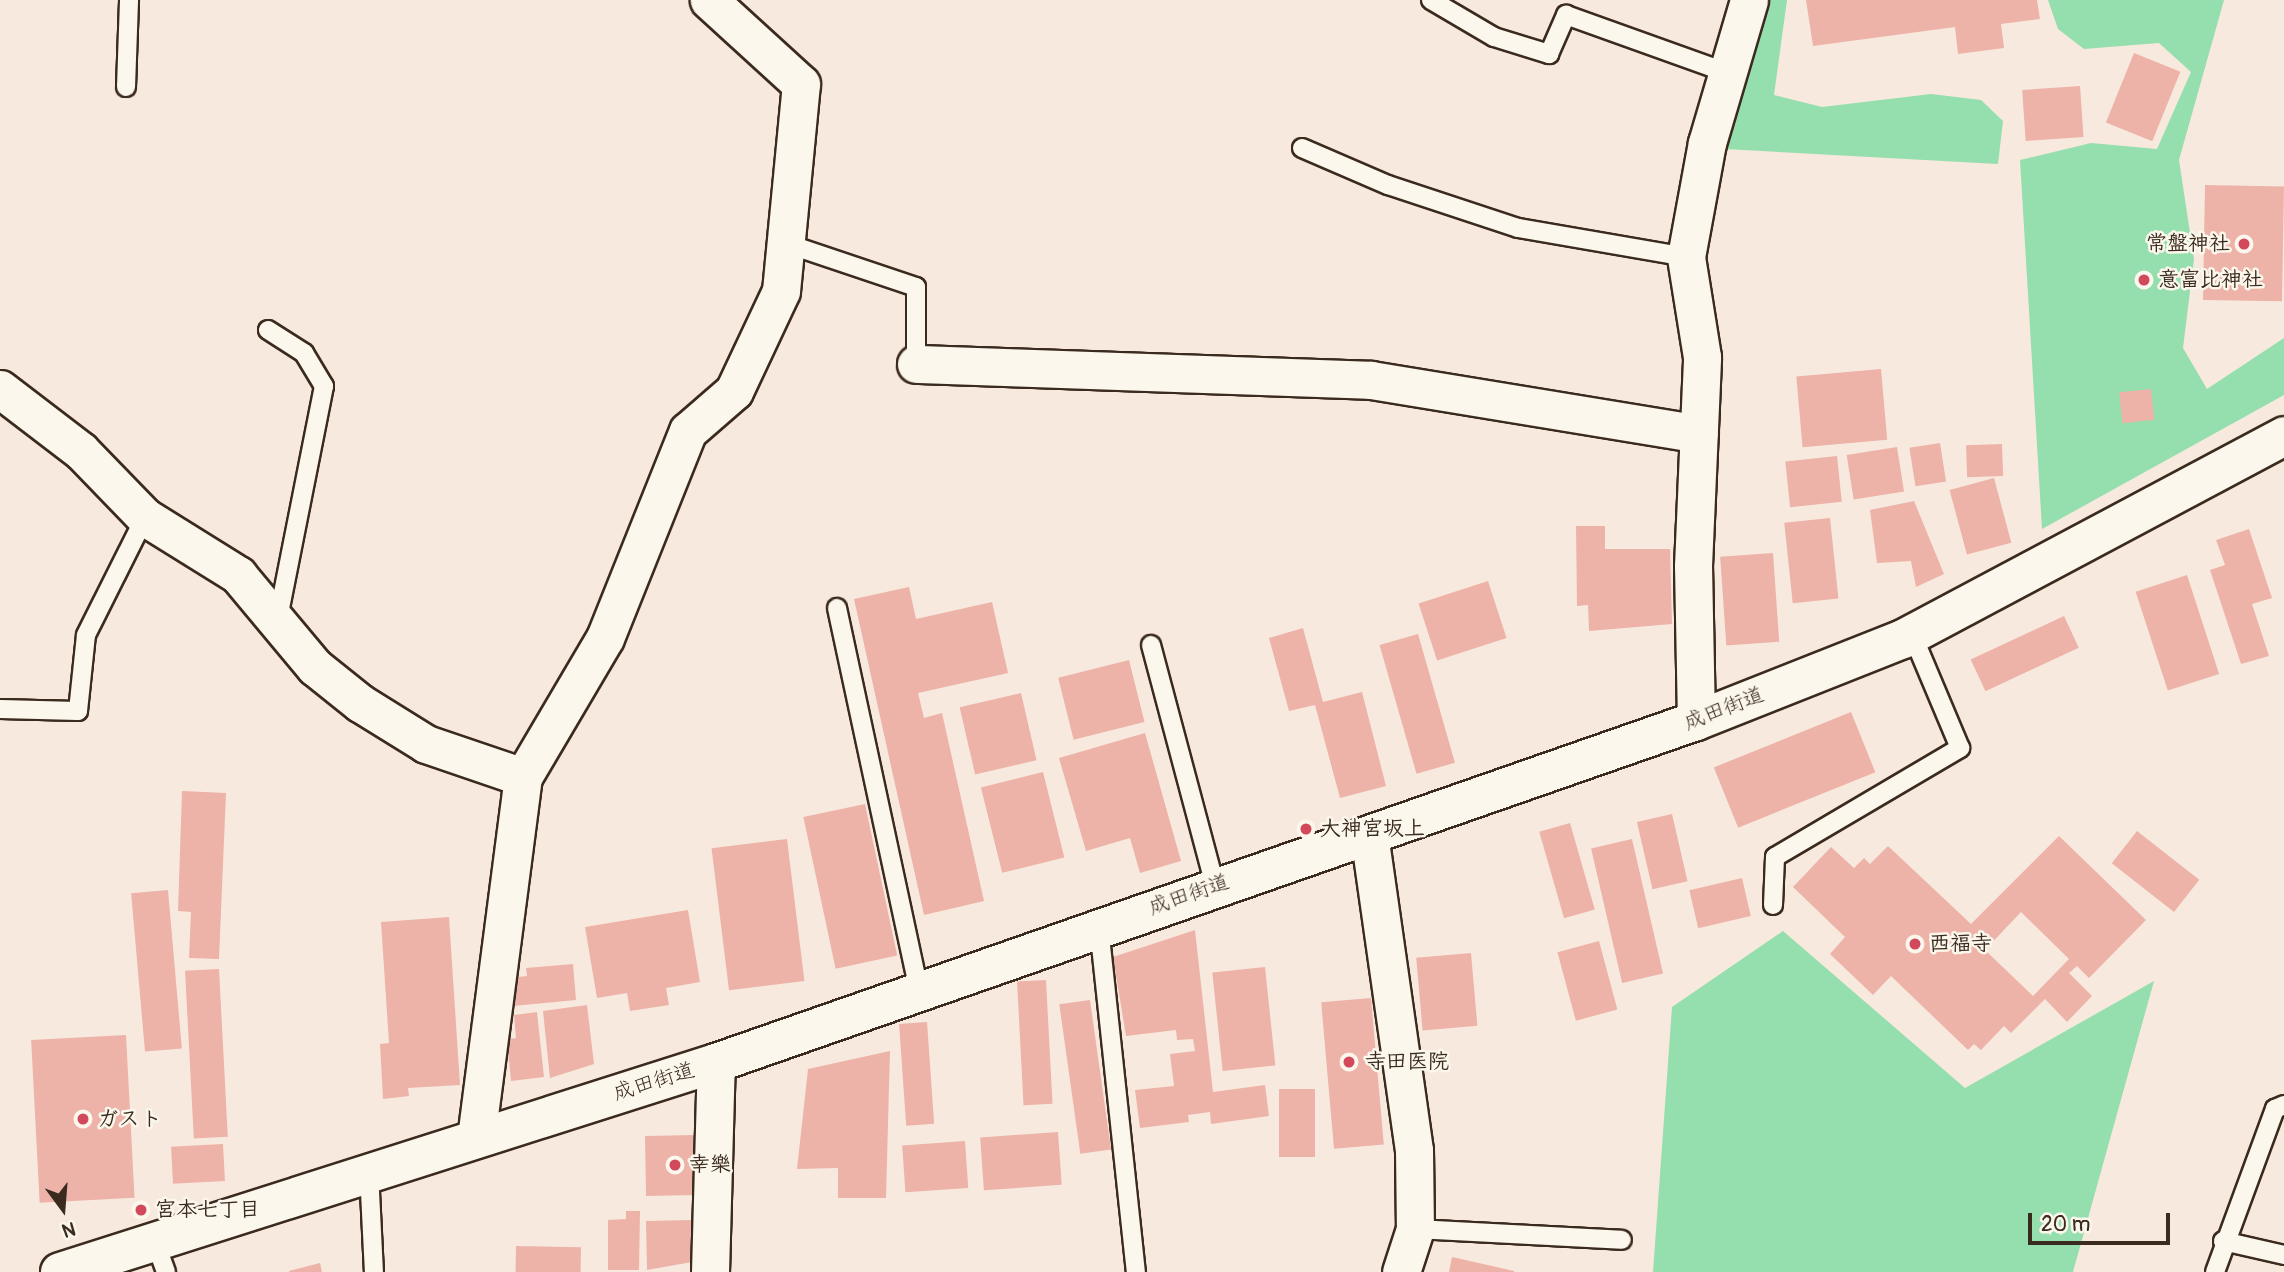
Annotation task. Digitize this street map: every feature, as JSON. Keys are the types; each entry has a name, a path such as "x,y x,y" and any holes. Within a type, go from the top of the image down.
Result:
{"street":[{"path":"1696,721 1693,566 1702,357 1686,257 1726,72 1749,0"},
{"path":"476,1138 523,777 605,638 688,432 734,391 753,356 781,291 788,244 801,83 718,2"},
{"path":"916,364 1371,380 1699,434"},
{"path":"0,389 81,451 145,517 238,575 278,619 315,667 360,703 426,744 523,777"},
{"name":"成田街道","path":"69,1270 160,1255 369,1171 716,1063 1215,886 1696,721 1912,634 2284,436"},
{"path":"1369,834 1414,1150 1415,1229 1401,1272"},
{"path":"710,1272 716,1063"}],"lane":[{"path":"126,87 129,0"},
{"path":"1431,0 1494,37 1549,54 1566,15 1726,72"},
{"path":"1302,148 1388,185 1518,229 1686,257"},
{"path":"788,244 916,287 916,364"},
{"path":"268,330 304,353 324,386 278,619"},
{"path":"0,709 78,711 86,635 145,517"},
{"path":"837,608 919,990"},
{"path":"1773,905 1775,857 1959,748 1912,634"},
{"path":"1151,645 1215,886"},
{"path":"1099,927 1136,1272"},
{"path":"2215,1272 2223,1241 2275,1109 2284,1105"},
{"path":"369,1171 374,1272"},
{"path":"1415,1229 1622,1240"},
{"path":"2223,1241 2284,1255"}],"green space":[{"path":"1767,0 1787,0 1774,95 1822,107 1931,94 1981,100 2003,121 1998,164 1725,149"},
{"path":"2048,0 2224,0 2179,160 2194,259 2183,348 2207,389 2284,338 2284,395 2042,529 2020,160 2091,143 2157,149 2191,72 2159,43 2084,49 2058,29"},
{"path":"1783,931 1965,1088 2154,981 2073,1272 1653,1272 1672,1007"}],"building":[{"path":"1806,0 2037,0 2040,19 2001,24 2004,48 1958,54 1955,27 1813,46"},
{"path":"2134,53 2180,72 2152,141 2106,123"},
{"path":"2080,86 2084,137 2026,141 2022,90"},
{"name":"常盤神社","path":"2205,185 2284,186 2282,301 2203,300"},
{"path":"1881,369 1887,440 1803,447 1796,376"},
{"path":"2151,389 2154,420 2122,423 2119,392"},
{"path":"1940,443 1946,482 1915,486 1909,448"},
{"path":"2002,444 2003,476 1967,477 1966,445"},
{"path":"1897,447 1904,491 1854,499 1847,455"},
{"path":"1837,456 1842,502 1790,507 1785,461"},
{"path":"1994,478 2011,543 1967,555 1950,490"},
{"path":"1914,501 1944,574 1916,587 1911,561 1877,563 1870,510"},
{"path":"1830,518 1838,599 1793,603 1784,523"},
{"path":"1576,526 1605,526 1605,549 1670,549 1672,624 1589,631 1588,605 1577,606"},
{"path":"2249,529 2272,598 2252,604 2269,656 2241,664 2210,570 2225,565 2216,540"},
{"path":"1773,553 1779,642 1726,645 1720,557"},
{"path":"2187,575 2219,674 2168,691 2136,592"},
{"path":"1488,581 1507,638 1437,661 1419,604"},
{"path":"909,587 916,619 992,602 1008,673 918,693 924,718 942,713 984,901 924,915 854,599"},
{"path":"2064,616 2079,648 1985,691 1971,660"},
{"path":"1303,628 1323,702 1362,692 1386,786 1340,798 1315,705 1289,711 1269,638"},
{"path":"1418,634 1455,763 1416,774 1380,645"},
{"path":"1129,660 1144,722 1074,740 1058,678"},
{"path":"1021,693 1037,760 975,774 960,707"},
{"path":"1851,712 1875,772 1738,828 1714,767"},
{"path":"1145,733 1181,861 1140,873 1130,838 1086,851 1059,758"},
{"path":"1043,772 1064,857 1002,873 981,787"},
{"path":"182,791 226,793 219,959 189,958 191,912 178,911"},
{"path":"865,804 897,956 836,969 803,817"},
{"path":"1672,814 1688,881 1652,889 1637,822"},
{"path":"1570,823 1595,910 1564,918 1539,832"},
{"path":"2137,831 2199,880 2174,912 2112,863"},
{"name":"西福寺","path":"2059,836 2146,920 2089,978 2077,966 2069,973 2092,996 2067,1022 2045,999 2011,1033 2004,1026 1981,1050 1974,1044 1968,1050 1891,976 1873,995 1830,954 1845,937 1793,887 1831,847 1854,868 1864,858 1870,864 1888,846 1971,924","holes":["2021,912 2069,959 2033,996 1985,950"]},
{"path":"787,839 804,981 729,990 712,848"},
{"path":"1632,839 1663,973 1622,983 1591,848"},
{"path":"1742,878 1751,916 1698,928 1689,890"},
{"path":"168,890 182,1048 145,1052 131,893"},
{"path":"688,910 700,982 666,988 669,1005 630,1011 627,993 597,998 585,927"},
{"path":"449,917 460,1085 408,1088 409,1096 383,1099 380,1044 389,1043 381,922"},
{"path":"1195,930 1213,1092 1265,1085 1269,1116 1211,1124 1210,1112 1188,1115 1189,1122 1140,1128 1135,1090 1174,1086 1170,1054 1195,1051 1193,1039 1177,1040 1176,1030 1126,1036 1113,957"},
{"path":"1599,941 1617,1010 1576,1021 1557,952"},
{"path":"1471,953 1477,1026 1423,1031 1416,958"},
{"path":"573,964 576,1000 513,1006 510,978 527,976 526,968"},
{"path":"1265,967 1275,1065 1223,1071 1212,973"},
{"path":"219,969 228,1137 194,1139 185,971"},
{"path":"1046,980 1052,1104 1024,1105 1017,982"},
{"path":"1371,998 1384,1144 1334,1149 1321,1002"},
{"path":"1090,1000 1111,1150 1080,1154 1059,1004"},
{"path":"587,1005 594,1064 550,1078 543,1011"},
{"path":"537,1012 544,1077 511,1081 507,1039 516,1038 514,1015"},
{"path":"927,1022 934,1124 906,1126 899,1024"},
{"path":"126,1035 135,1198 40,1203 31,1040"},
{"path":"890,1051 886,1198 838,1198 838,1168 797,1169 808,1069"},
{"path":"1279,1089 1315,1089 1315,1157 1279,1157"},
{"path":"1058,1132 1062,1185 984,1190 980,1137"},
{"path":"696,1135 697,1195 646,1196 645,1136"},
{"path":"965,1141 968,1188 905,1192 902,1145"},
{"path":"223,1144 225,1181 173,1184 171,1147"},
{"path":"626,1211 640,1211 639,1270 608,1270 608,1220 626,1219"},
{"path":"691,1220 692,1262 647,1270 646,1221"},
{"path":"516,1246 581,1247 581,1272 516,1272"},
{"path":"1452,1257 1514,1271 1514,1272 1449,1272"},
{"path":"320,1263 322,1272 289,1272 289,1271"}],"place":[{"name":"常盤神社","path":"2244,244"},
{"name":"意富比神社","path":"2144,280"},
{"name":"大神宮坂上","path":"1306,829"},
{"name":"西福寺","path":"1915,944"},
{"name":"寺田医院","path":"1349,1062"},
{"name":"ガスト","path":"83,1119"},
{"name":"幸樂","path":"675,1165"},
{"name":"宮本七丁目","path":"141,1210"}]}
